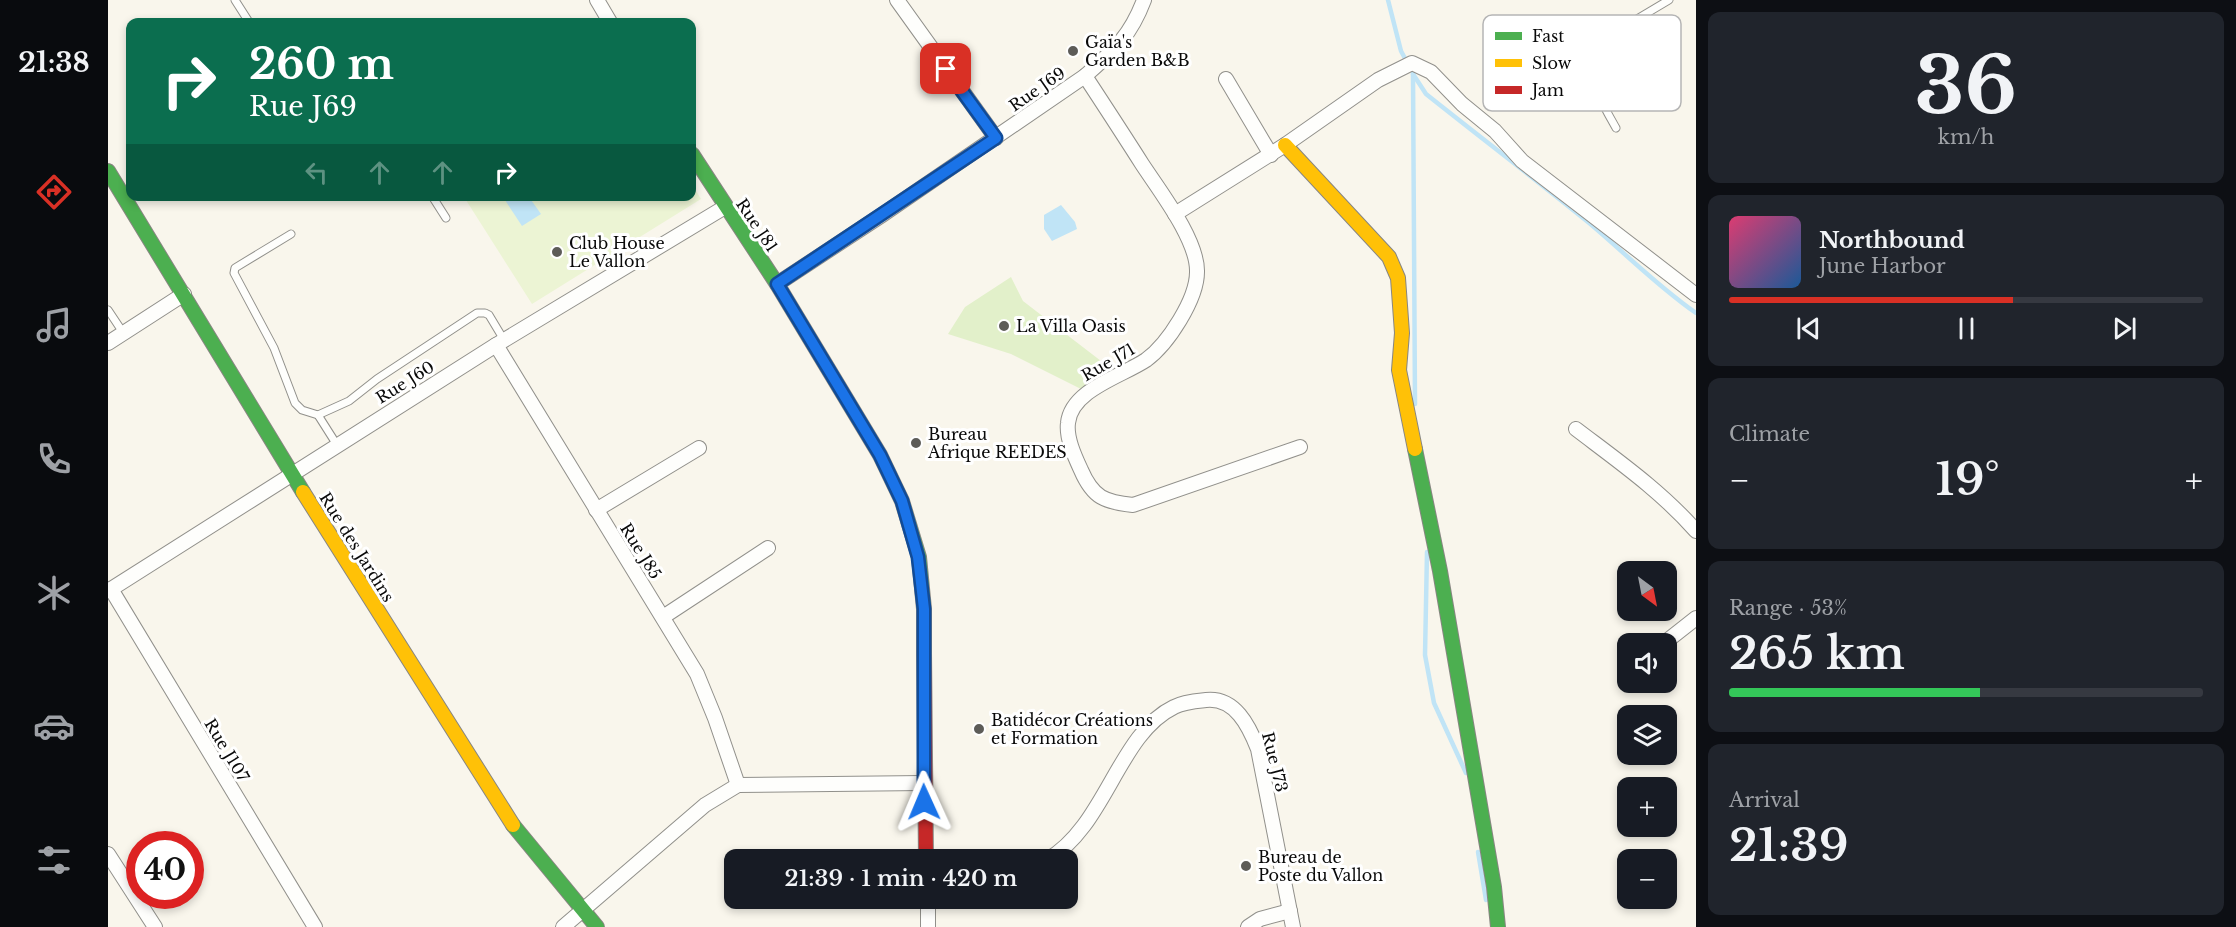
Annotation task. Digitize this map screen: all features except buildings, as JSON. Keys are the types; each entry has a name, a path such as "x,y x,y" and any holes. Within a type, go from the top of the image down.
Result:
{"street":[{"path":"597,0 606,18"},
{"path":"897,0 996,138"},
{"name":"Rue J69","path":"777,284 1085,76 1112,52 1134,25 1144,0"},
{"path":"1175,214 1285,145 1378,80 1410,62 1431,72 1462,104 1495,131 1522,161 1696,296"},
{"name":"Rue J71","path":"1085,76 1175,214 1194,250 1198,272 1187,308 1168,339 1147,359 1086,393 1071,411 1067,424 1072,447 1093,492 1110,502 1133,505 1300,447"},
{"path":"1226,79 1271,154"},
{"path":"1285,145 1389,257 1398,278 1402,333 1399,370 1440,570 1494,887 1498,927"},
{"name":"Rue J81","path":"696,160 777,284 880,455 902,501 918,557 924,609 926,849"},
{"name":"Rue des Jardins","path":"108,171 126,200"},
{"name":"Rue des Jardins","path":"127,201 292,474 501,809 526,843 597,927"},
{"name":"Rue J60","path":"110,590 500,342 725,207"},
{"path":"108,343 184,294"},
{"name":"Rue J85","path":"500,342 596,510 697,674 738,785"},
{"path":"1576,429 1647,483 1678,510 1696,531"},
{"path":"596,510 699,448"},
{"path":"663,617 768,548"},
{"name":"Rue J107","path":"110,590 315,927"},
{"path":"1677,633 1696,618"},
{"name":"Rue J73","path":"1062,849 1084,826 1142,734 1159,717 1175,706 1211,700 1229,706 1242,716 1254,738 1293,927"},
{"path":"563,927 705,805 738,785 924,783"},
{"path":"108,854 154,927"},
{"path":"928,909 928,927"},
{"path":"1248,927 1260,919 1290,911"}],"lane":[{"path":"235,0 246,18"},
{"path":"1644,15 1669,0"},
{"path":"1606,111 1616,128"},
{"path":"435,201 446,218"},
{"path":"291,234 235,268 234,273 274,348 295,403 302,410 318,415 337,445"},
{"path":"108,310 124,334"},
{"path":"318,415 349,401 377,379 477,313 489,315 500,342"}],"green space":[{"name":"Club House Le Vallon","path":"696,191 701,199 532,304 467,201 696,201"},
{"name":"La Villa Oasis","path":"1011,277 1023,301 1114,371 1081,389 1011,354 948,334 965,307"}],"water":[{"path":"506,201 532,201 541,214 522,226"},
{"path":"1061,205 1075,222 1077,229 1052,241 1044,229 1044,215"}],"waterway":[{"path":"1388,0 1401,51 1408,64"},
{"path":"1413,74 1415,404"},
{"path":"1413,74 1426,94 1588,222 1654,280 1696,313"},
{"path":"1427,552 1425,655 1434,703 1466,773"},
{"path":"1478,852 1486,900"}],"traffic: fast":[{"path":"696,160 777,284 880,455 902,501 919,557 924,609 924,653"},
{"path":"108,171 126,201"},
{"path":"126,201 303,492"},
{"path":"1415,449 1440,571 1494,887 1498,927"},
{"path":"513,825 597,927"}],"traffic: slow":[{"path":"1285,145 1389,257 1398,278 1402,333 1399,370 1415,449"},
{"path":"303,492 513,825"}],"traffic: jam":[{"path":"924,653 926,849"}],"place":[{"name":"Gaïa's Garden B&B","path":"1073,51"},
{"name":"Club House Le Vallon","path":"557,252"},
{"name":"La Villa Oasis","path":"1004,326"},
{"name":"Bureau Afrique REEDES","path":"916,443"},
{"name":"Batidécor Créations et Formation","path":"979,729"},
{"name":"Bureau de Poste du Vallon","path":"1246,866"}],"route":[{"path":"924,802 924,609 918,557 902,501 880,455 777,284 996,138 946,69"}]}
